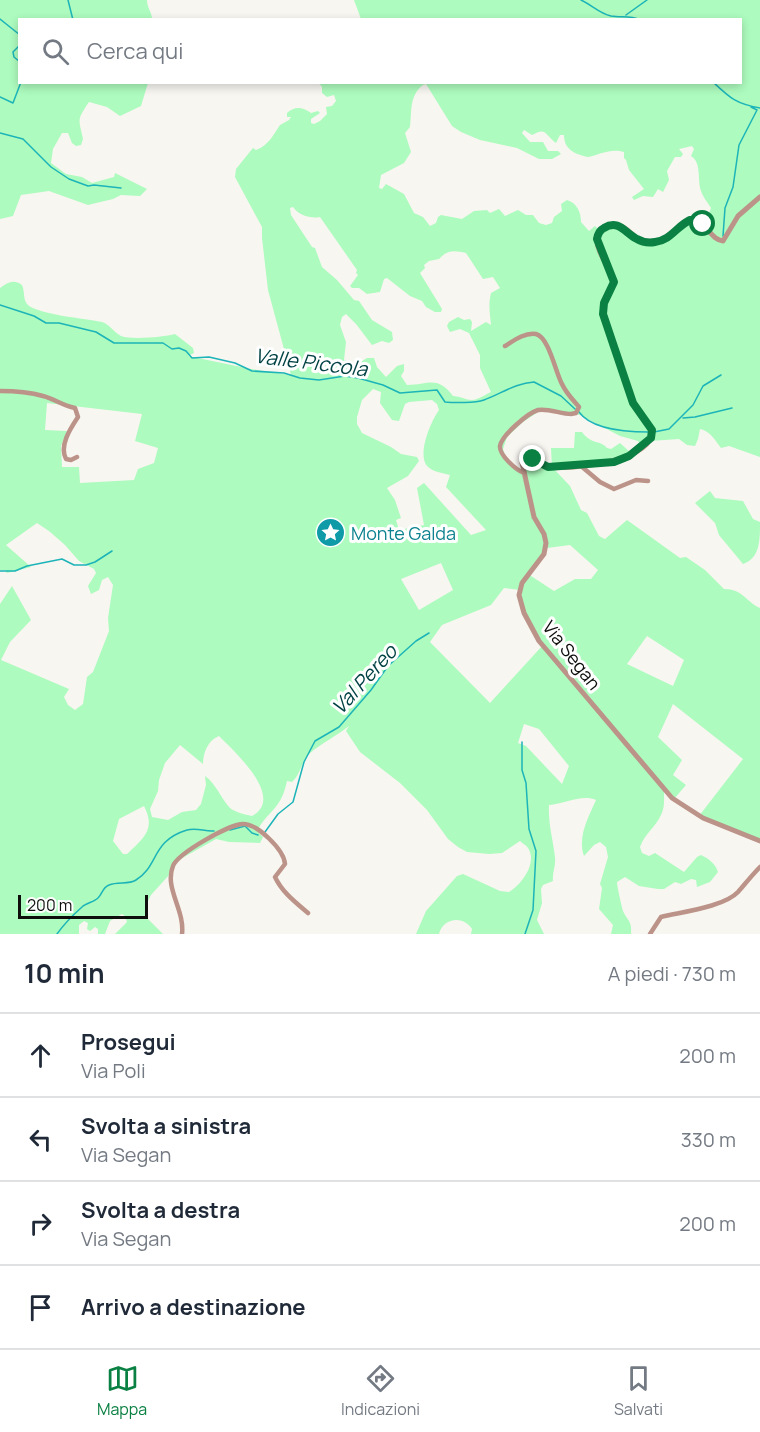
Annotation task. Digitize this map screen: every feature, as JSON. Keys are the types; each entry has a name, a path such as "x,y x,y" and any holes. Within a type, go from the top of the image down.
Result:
{"street":[{"path":"524,473 522,463 526,458 548,467 614,462 629,456 651,438 652,430 633,403 603,314 604,303 614,282 598,244 597,239 602,229 609,225 618,225 638,240 656,242 670,237 685,222 694,220 703,224 716,239 723,241 738,216 760,197"},
{"path":"505,346 527,335 540,336 562,384 579,407 576,413 571,414 539,410 519,421 501,442 501,452 520,472 524,473"},
{"path":"0,391 25,392 75,408 78,417 64,442 63,453 66,459 71,460 77,457"},
{"path":"581,466 600,482 614,489 636,480 648,481"},
{"name":"Via Segan","path":"524,473 534,518 544,534 546,543 544,554 522,583 519,595 524,613 539,641 672,798 703,818 760,841"},
{"path":"182,934 179,904 171,887 173,866 185,852 240,824 254,827 269,839 285,858 285,864 275,877 292,900 308,913"},
{"path":"650,934 661,917 709,907 737,893 760,867"}],"green space":[{"path":"0,0 147,0 152,18 18,18 18,84 148,84 141,106 120,116 107,107 89,102 80,120 83,139 81,145 76,146 72,143 68,133 62,133 53,149 51,163 66,174 82,177 92,183 114,177 115,173 147,189 140,196 121,195 88,205 49,191 21,195 13,216 0,219"},
{"path":"354,0 760,0 760,457 729,446 721,448 709,434 700,429 695,446 687,445 679,439 650,441 642,447 638,441 620,436 580,415 547,411 538,412 523,422 507,437 503,449 506,458 522,473 526,459 552,467 551,448 574,448 575,432 582,432 589,439 611,449 620,443 632,454 616,461 553,468 570,486 581,510 587,513 599,536 605,539 627,520 680,558 686,557 705,570 724,589 740,593 760,608 760,841 699,816 743,759 673,704 658,737 682,760 673,775 686,785 674,799 664,791 662,812 640,847 642,853 649,856 655,853 684,872 701,855 715,866 718,872 710,882 697,887 696,880 691,879 681,884 675,882 664,889 658,889 639,886 625,877 617,884 623,911 630,923 631,934 611,934 613,925 599,909 602,888 600,884 608,857 606,847 600,842 584,856 582,849 585,827 596,800 579,799 549,805 555,860 553,881 543,885 541,889 542,903 537,920 544,934 471,934 472,929 468,925 454,920 445,924 439,934 416,934 426,911 457,876 463,874 500,891 509,892 527,873 531,854 520,841 502,853 467,852 458,847 448,839 427,810 400,783 360,752 346,731 349,726 309,754 295,779 292,782 287,781 278,804 257,831 263,837 260,843 229,842 216,839 177,861 169,875 151,895 145,907 148,919 163,934 115,934 127,922 122,914 110,921 105,934 98,934 98,929 95,927 90,931 87,929 88,923 84,921 79,925 79,934 0,934 0,604 12,586 31,620 10,642 1,660 69,689 64,697 68,705 75,710 83,704 87,677 93,672 109,631 108,618 113,585 108,577 102,580 99,590 91,594 88,586 96,573 94,569 79,561 65,545 37,523 6,545 31,567 7,573 5,570 0,570 0,288 11,282 19,283 22,285 27,304 32,308 102,322 121,336 148,338 175,334 193,348 194,353 188,356 291,375 268,290 262,227 235,177 236,169 253,148 256,150 264,145 280,125 289,120 291,117 287,117 287,113 299,108 311,113 318,111 320,113 311,119 311,123 314,124 327,114 326,107 332,106 336,101 334,95 327,97 322,93 320,84 426,84 742,84 742,18 361,18","holes":["426,84 452,126 480,140 517,148 539,159 552,159 561,154 558,151 548,151 543,142 530,142 522,133 524,130 532,135 543,132 556,143 560,135 564,135 564,140 571,150 588,157 610,151 624,152 629,170 644,189 632,197 634,200 643,196 653,197 658,189 663,192 669,180 667,171 675,157 681,157 683,154 679,149 692,146 694,149 691,156 697,163 701,191 711,208 705,224 688,219 657,242 637,240 617,225 600,231 595,226 589,231 581,222 576,206 567,200 561,204 562,211 554,217 552,223 546,225 539,223 533,215 526,215 518,210 505,216 499,209 490,213 487,210 474,211 462,219 441,215 436,223 430,226 423,217 414,213 404,194 386,184 382,189 379,188 381,175 404,163 411,152 405,133 410,127 415,94 423,85","293,207 305,216 320,217 357,270 358,275 350,286 359,288 367,294 380,292 384,279 387,278 410,296 422,301 426,307 435,312 441,312 442,309 420,273 429,261 439,259 448,252 454,251 466,253 483,279 493,277 500,288 491,293 489,305 491,325 486,322 471,331 470,319 464,320 458,317 449,322 447,326 450,332 460,329 469,333 480,355 480,368 491,392 472,400 453,396 437,383 407,385 401,376 404,364 397,366 386,377 377,367 374,358 367,358 356,365 352,361 344,360 346,342 340,325 342,317 346,314 372,345 382,341 389,343 393,340 392,332 372,320 359,301 354,300 322,267 315,248 312,247 291,215 290,208","373,389 381,392 380,403 392,420 399,421 405,404 409,402 432,400 437,404 439,410 432,422 424,446 424,461 432,470 450,475 446,487 486,530 471,535 424,483 417,488 424,525 399,530 396,520 401,518 395,500 387,488 408,476 419,461 417,457 401,454 362,433 357,424 362,400","47,403 142,414 135,441 158,448 154,463 138,469 134,480 80,483 79,467 62,467 61,446 67,431 45,430","570,545 598,570 591,579 575,579 554,591 528,574 547,548","441,563 453,590 419,610 401,579","504,588 520,590 527,620 543,645 490,703 430,642 442,625 491,605","647,636 684,660 673,686 627,664","524,724 539,729 569,766 562,784 526,746 518,743","219,736 254,775 263,798 261,808 252,816 233,810 205,776 206,785 201,804 196,810 182,812 168,820 152,817 150,809 158,791 165,763 180,745 203,764 205,751","144,806 149,821 143,838 127,854 123,854 113,841 119,819"]},
{"path":"710,491 715,498 743,501 753,519 760,522 758,548 749,561 743,564 719,535 715,523 695,503"}],"waterway":[{"path":"68,0 72,18"},
{"path":"581,0 607,15 633,18"},
{"path":"626,15 647,0"},
{"path":"0,19 18,33"},
{"path":"18,47 13,52 18,60"},
{"path":"0,97 13,103 20,84"},
{"path":"715,84 734,100 760,108"},
{"path":"723,236 725,208 733,187 739,145 757,110 751,107"},
{"path":"0,133 23,139 51,167 69,179 88,186 121,188"},
{"name":"Valle Piccola","path":"0,305 34,316 46,323 59,323 96,332 114,343 163,343 172,349 179,348 186,351 192,358 209,357 235,363 252,371 284,373 319,380 345,376 383,385 400,393 437,390 445,402 454,403 484,400 514,387 534,382 561,396 575,409"},
{"name":"Valle Piccola","path":"654,432 669,429 693,405 703,386 721,375"},
{"path":"683,418 732,408"},
{"name":"Valle Piccola","path":"579,412 592,423 611,429 649,432"},
{"path":"0,571 15,571 27,566 62,559 74,565 86,565 112,551"},
{"name":"Val Pereo","path":"265,832 278,814 293,802 304,762 315,741 339,727 388,666 416,641 429,633"},
{"path":"522,742 522,770 526,783 529,829 536,851 533,910 525,934"},
{"name":"Val Pereo","path":"230,830 245,826 258,835"},
{"name":"Val Pereo","path":"57,934 82,907 98,898 107,886 136,880 149,868 167,840 191,829 214,831"}],"place":[{"name":"Monte Galda","path":"330,533"}],"route":[{"path":"533,459 548,467 614,462 629,456 651,438 652,430 633,403 603,314 604,303 614,282 598,244 598,233 609,225 618,225 633,237 647,243 662,241 670,237 690,220 703,224"}]}
